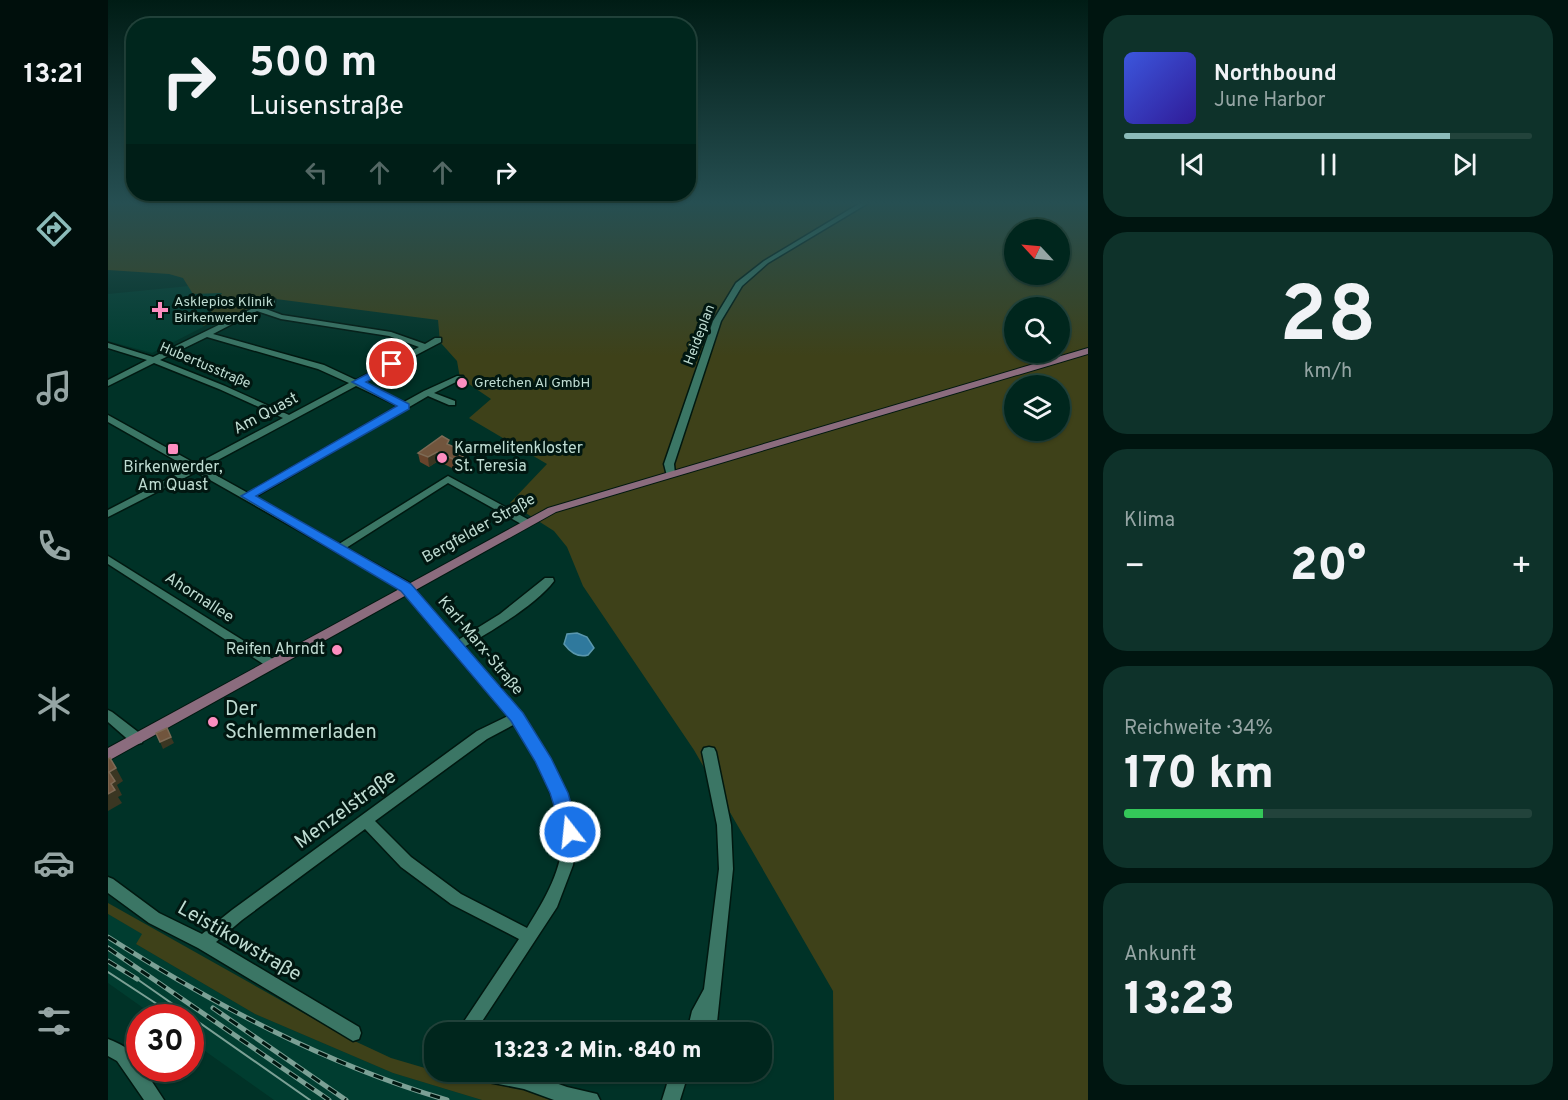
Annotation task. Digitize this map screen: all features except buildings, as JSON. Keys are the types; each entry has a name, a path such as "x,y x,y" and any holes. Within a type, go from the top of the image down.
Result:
{"main road":[{"name":"Bergfelder Straße","path":"108,755 552,510 1088,351"}],"street":[{"name":"Heideplan","path":"670,474 669,464 717,321 739,285 766,262 781,253"},
{"path":"108,383 272,301"},
{"path":"257,309 281,317 391,334 426,346"},
{"path":"206,334 321,367 405,406"},
{"name":"Am Quast","path":"108,514 438,340"},
{"name":"Hubertusstraße","path":"108,345 157,359 290,418"},
{"path":"247,496 427,393 460,378"},
{"path":"427,393 452,403"},
{"name":"Karl-Marx-Straße","path":"108,418 408,589 517,717 542,758 559,793 570,832 566,865 552,902 472,1022"},
{"path":"339,548 448,479 527,523"},
{"name":"Ahornallee","path":"108,559 272,664"},
{"path":"456,646 486,630 549,580"},
{"path":"108,715 137,739"},
{"name":"Menzelstraße","path":"203,943 482,735 517,717"},
{"path":"709,752 723,817 726,846 709,1022"},
{"path":"365,820 406,862 456,899 530,938"},
{"name":"Leistikowstraße","path":"108,884 154,918 203,943 352,1034"},
{"path":"697,1022 700,1011 712,991"},
{"path":"108,1047 123,1055 155,1100"},
{"path":"529,1082 564,1095 591,1100"},
{"path":"671,1100 677,1082"}],"shaded area":[{"path":"108,253 1004,253 1004,285 1070,285 1070,253 1088,253 1088,1100 834,1100 833,991 694,750 583,586 567,547 554,531 510,503 547,464 469,418 491,399 460,378 457,361 440,342 438,320 276,299 203,326 222,293 193,294 183,278 169,274 108,270"},
{"name":"Asklepios Klinik Birkenwerder","path":"189,286 222,293 203,327 152,353 108,341 108,294"},
{"path":"108,903 346,1037 391,1058 424,1068 424,1082 492,1082 523,1088 554,1100 482,1100 393,1073 255,1014 136,944 142,934 108,914"},
{"path":"108,914 143,934 136,944 255,1014 393,1073 482,1100 274,1100 204,1050 204,1004 138,1004 108,983"}],"water":[{"path":"577,633 587,637 594,648 588,655 574,654 564,644 567,634"}],"tram line":[{"path":"108,972 157,1004"},
{"path":"137,979 310,1100"}],"railway":[{"path":"108,937 230,1009 314,1051 447,1100"},
{"path":"108,948 329,1100"},
{"path":"108,961 137,979"},
{"path":"213,1008 346,1100"}],"place":[{"name":"Asklepios Klinik Birkenwerder","path":"160,310"},
{"name":"Gretchen AI GmbH","path":"462,383"},
{"name":"Birkenwerder, Am Quast","path":"173,449"},
{"name":"Karmelitenkloster St. Teresia","path":"442,458"},
{"name":"Reifen Ahrndt","path":"337,650"},
{"name":"Der Schlemmerladen","path":"213,722"}],"route":[{"path":"392,364 357,382 405,406 247,496 406,587 517,717 542,758 559,793 570,832"}]}
